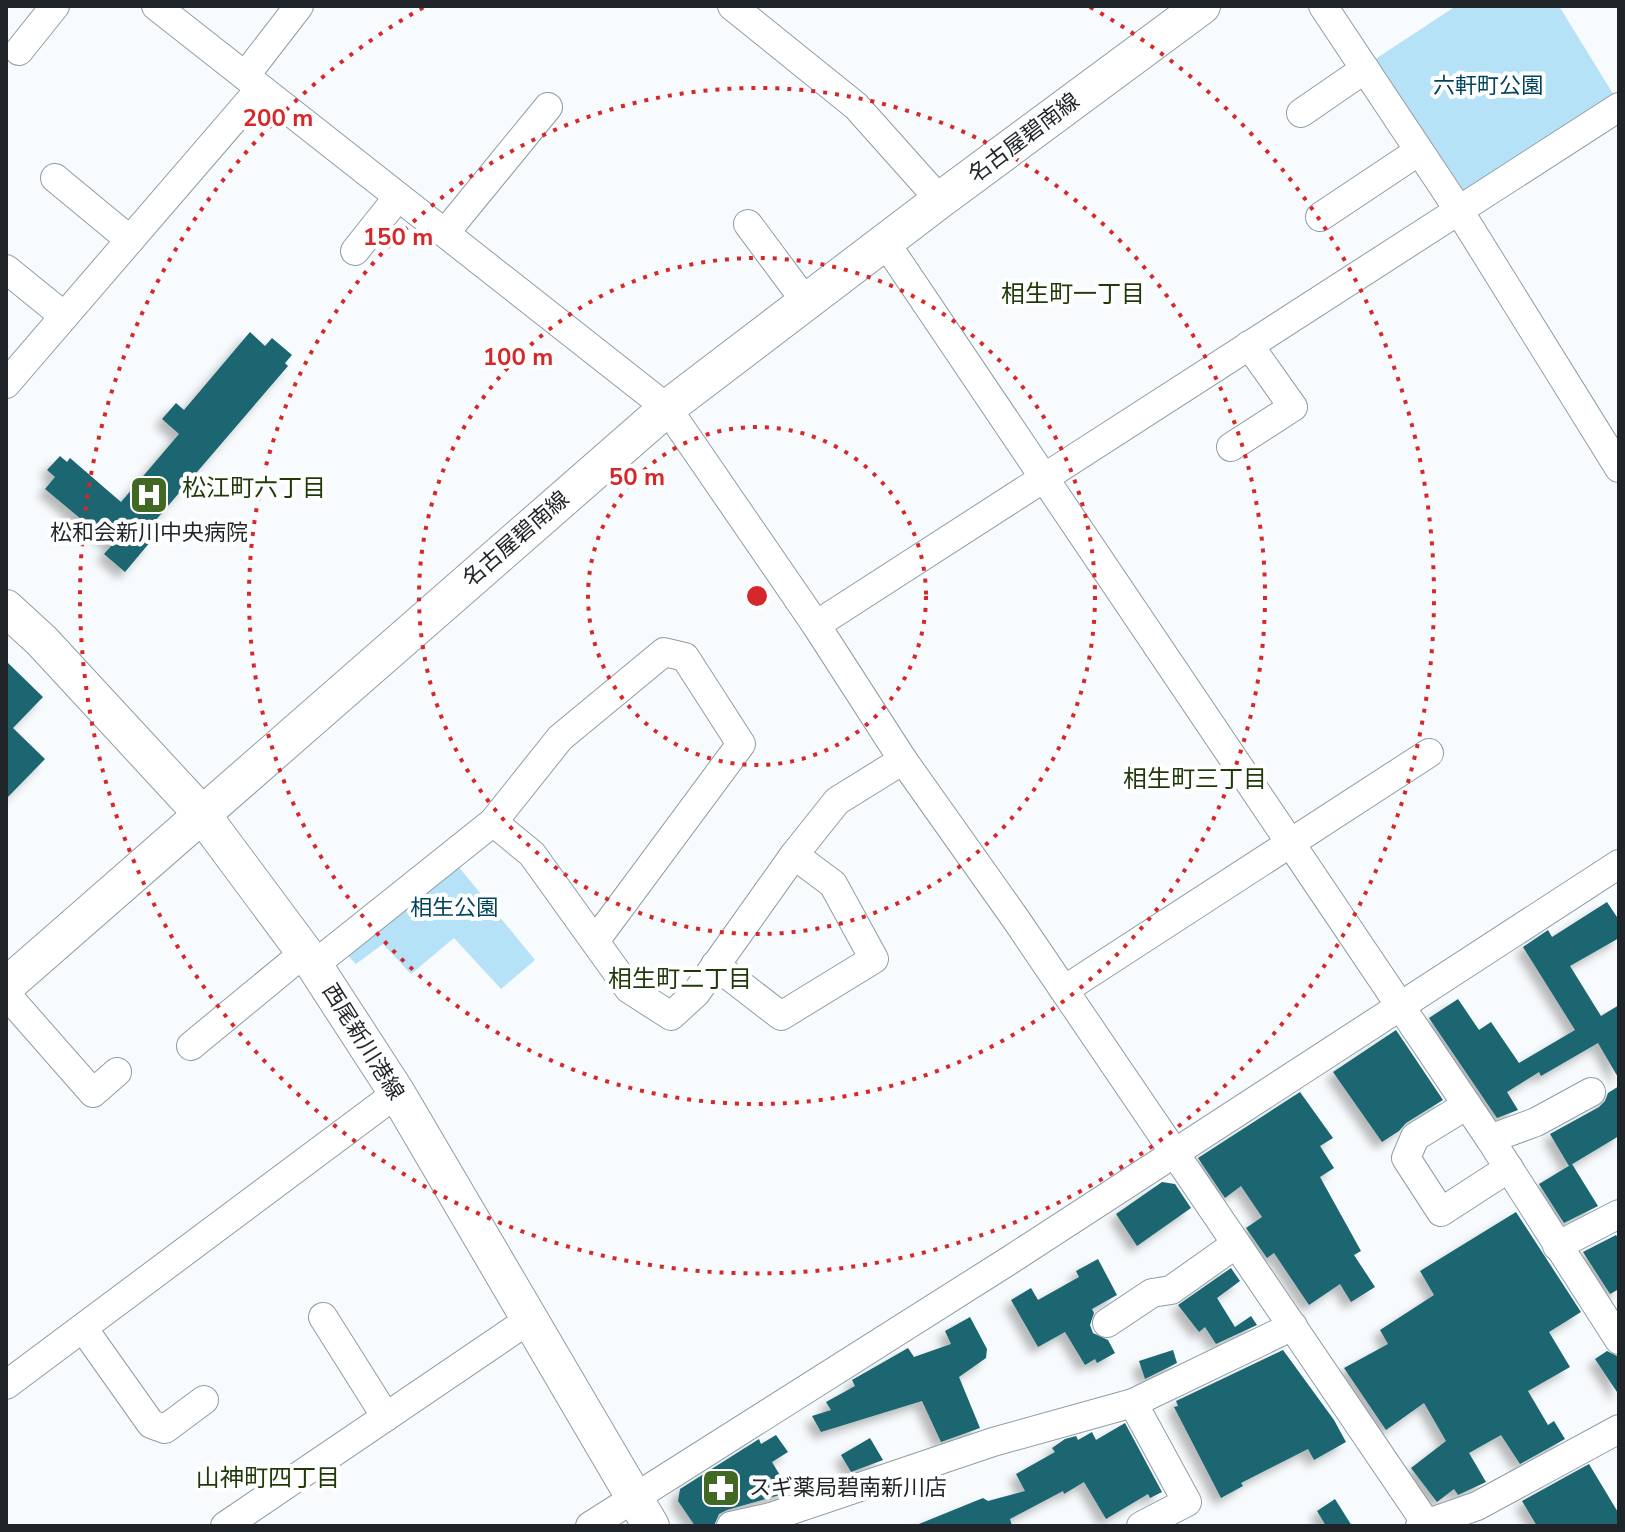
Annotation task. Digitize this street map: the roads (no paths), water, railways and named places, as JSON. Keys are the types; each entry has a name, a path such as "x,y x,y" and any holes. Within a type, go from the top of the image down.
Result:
{"main road":[{"name":"名古屋碧南線","path":"6,986 667,408 1202,6"},
{"name":"西尾新川港線","path":"6,608 42,641 201,813 310,958 397,1093 643,1512"}],"street":[{"path":"19,51 55,6"},
{"path":"156,6 667,408 816,625 903,760 1293,1326 1424,1525 1477,1506 1619,1429"},
{"path":"11,367 64,316 130,240 252,82 299,6"},
{"path":"732,6 856,106 940,200"},
{"path":"1323,6 1458,209 1619,468"},
{"path":"1301,113 1365,69"},
{"path":"445,233 548,107"},
{"path":"816,625 1619,107"},
{"path":"1320,217 1419,151"},
{"path":"55,178 130,240"},
{"path":"355,251 398,197"},
{"path":"748,224 806,302"},
{"path":"885,242 1401,1005 1619,1340"},
{"path":"6,269 64,316"},
{"path":"1231,447 1293,407 1249,345"},
{"path":"191,1046 493,822 560,738 664,652 685,657 741,744 595,941"},
{"path":"1064,990 1429,753"},
{"path":"493,822 532,854 629,989 671,1016 696,993 794,855 837,801 903,760"},
{"path":"715,965 781,1016 874,959 833,884 794,855"},
{"path":"590,1526 643,1512 1010,1260 1619,864"},
{"path":"6,994 93,1093 117,1072"},
{"path":"1490,1139 1536,1122 1591,1092"},
{"path":"6,1385 397,1093"},
{"path":"1467,1105 1415,1137 1406,1158 1441,1212 1509,1168"},
{"path":"1557,1246 1619,1214"},
{"path":"1107,1323 1152,1293 1171,1290 1236,1244"},
{"path":"323,1317 386,1417"},
{"path":"225,1526 530,1319"},
{"path":"731,1526 771,1517 993,1442 1133,1403 1293,1326"},
{"path":"83,1328 151,1424 165,1429 204,1400"},
{"path":"1133,1403 1187,1502 1141,1526"}],"place":[{"name":"松和会新川中央病院","path":"149,495"},
{"name":"スギ薬局碧南新川店","path":"721,1488"}],"district":[{"name":"相生町一丁目","path":"1073,294"},
{"name":"松江町六丁目","path":"254,488"},
{"name":"相生町三丁目","path":"1195,779"},
{"name":"相生町二丁目","path":"680,979"},
{"name":"山神町四丁目","path":"268,1478"}],"park label":[{"name":"六軒町公園","path":"1488,86"},
{"name":"相生公園","path":"454,908"}]}
